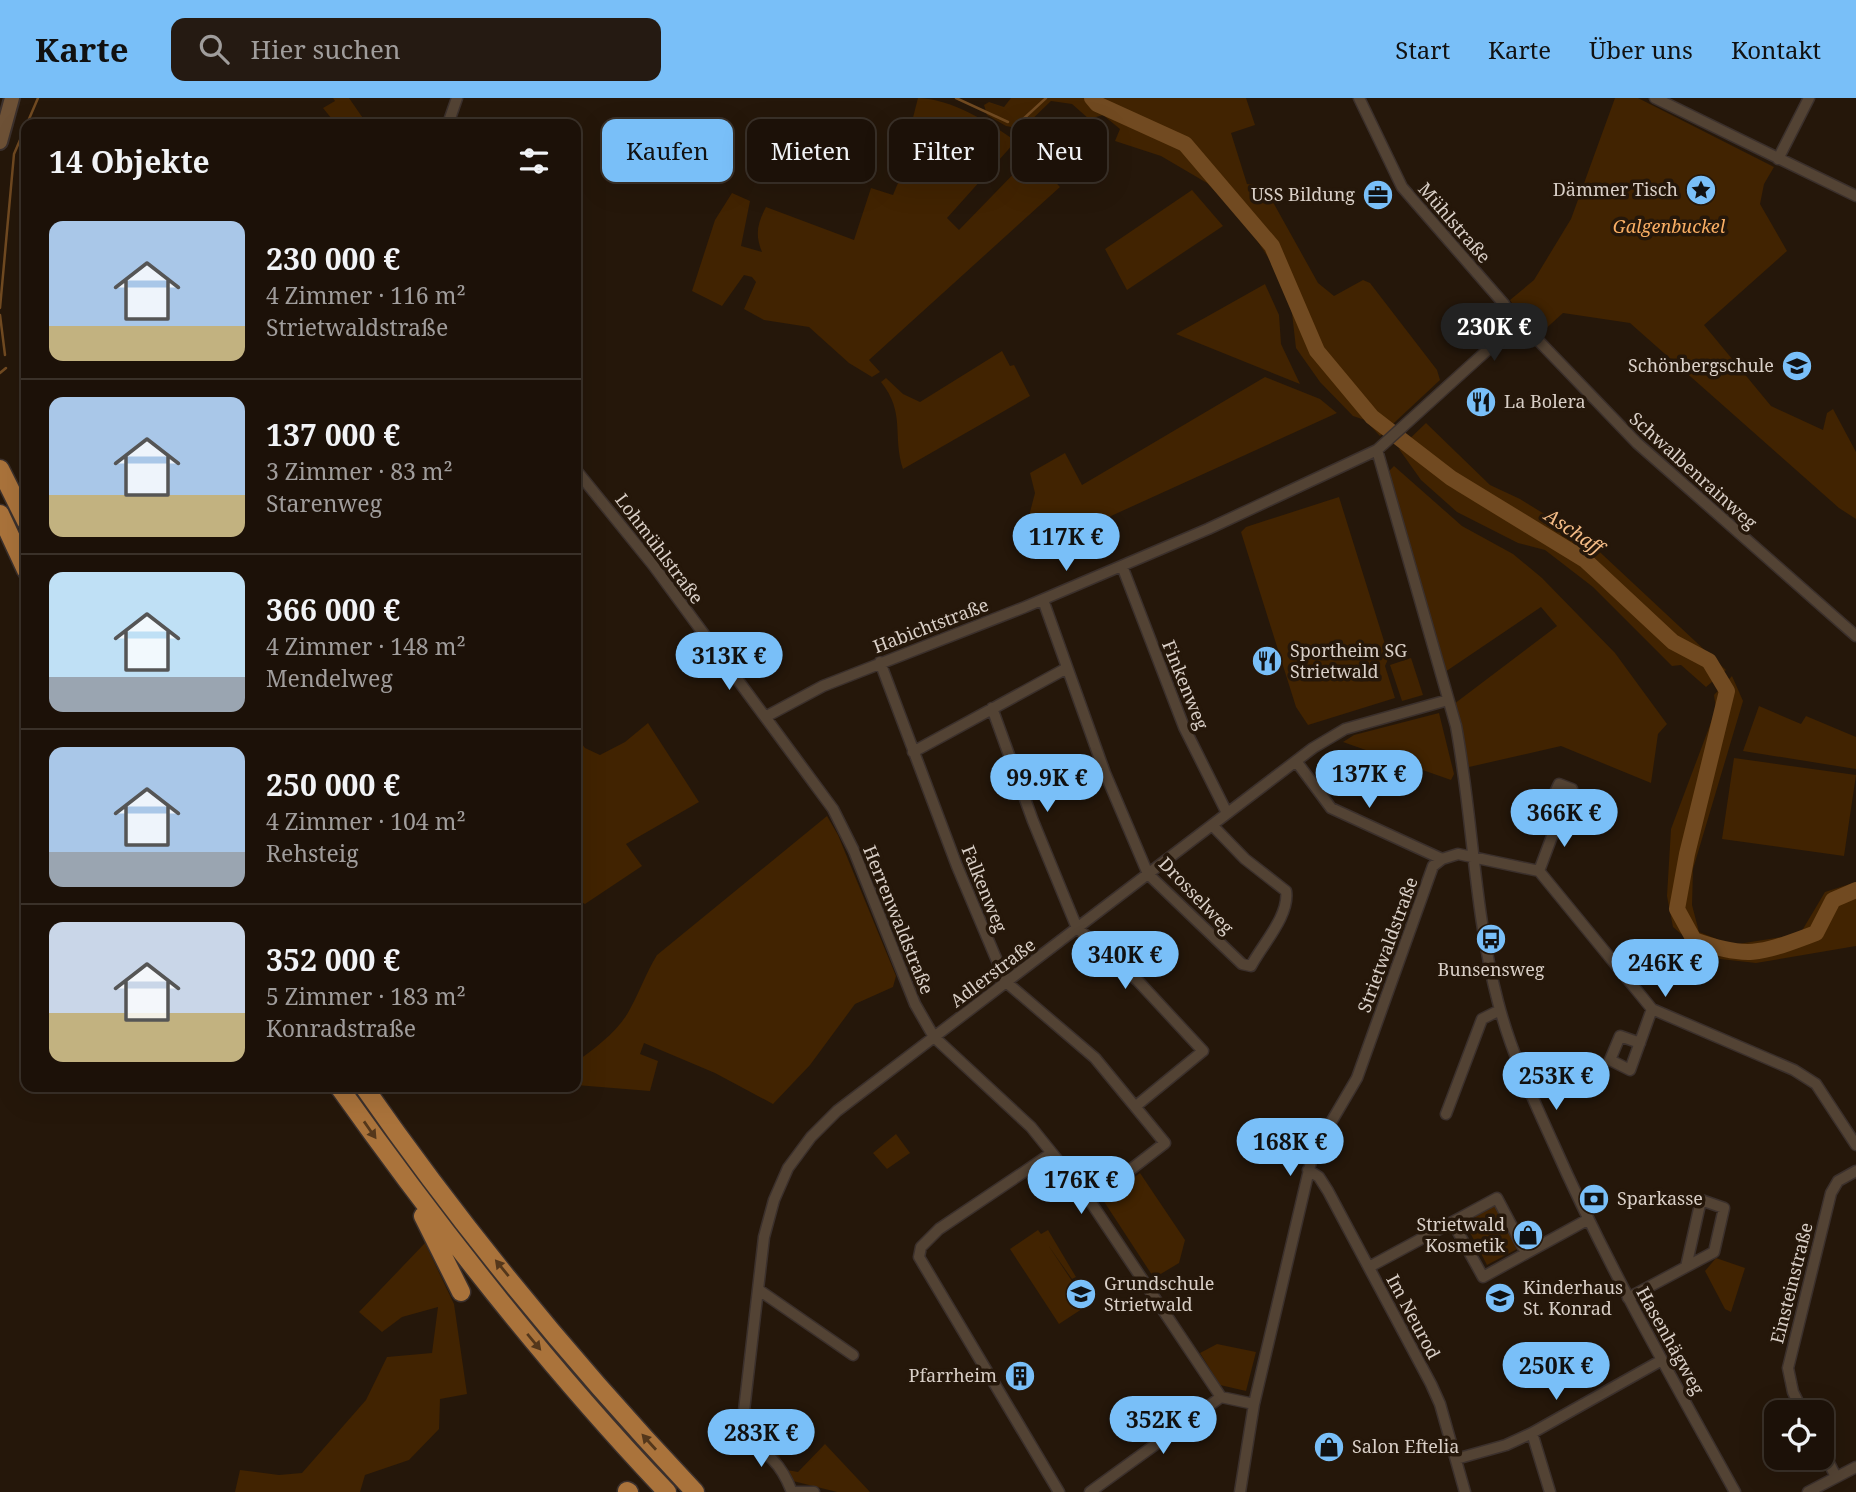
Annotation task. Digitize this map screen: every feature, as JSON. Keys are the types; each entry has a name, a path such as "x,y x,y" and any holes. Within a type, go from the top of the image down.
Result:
{"highway":[{"path":"0,469 21,511"},
{"path":"0,514 21,559"},
{"path":"344,1092 401,1173 509,1312 667,1492"},
{"path":"367,1092 412,1156 579,1363 695,1492"},
{"path":"401,1173 461,1292"}],"street":[{"path":"450,119 457,98"},
{"name":"Mühlstraße","path":"1359,98 1402,187 1504,304 1514,326"},
{"path":"1655,98 1856,196"},
{"path":"1779,159 1809,98"},
{"path":"0,142 9,100"},
{"path":"1473,856 1464,771 1448,700 1377,450 1514,326"},
{"name":"Schwalbenrainweg","path":"1514,326 1533,335 1637,443 1856,636"},
{"name":"Habichtstraße","path":"766,716 824,686 880,662 1042,600 1122,566 1377,450"},
{"name":"Lohmühlstraße","path":"581,476 619,520 715,649"},
{"name":"Finkenweg","path":"1122,566 1184,726 1227,813"},
{"name":"Drosselweg","path":"1042,600 1105,773 1149,874 1242,964 1251,966 1279,917 1287,899 1286,891 1245,859 1212,825"},
{"name":"Herrenwaldstraße","path":"715,649 833,809 853,851 915,1004 934,1037 1031,1127 1052,1153 1090,1201 1221,1397"},
{"name":"Falkenweg","path":"880,662 982,930 1006,982 1095,1058 1166,1143 1090,1201"},
{"path":"913,752 1067,668"},
{"name":"Adlerstraße","path":"793,1492 783,1469 741,1437 764,1237 788,1168 811,1138 837,1111 1332,735 1448,700"},
{"path":"992,708 1033,821 1077,928 1138,981 1203,1051 1136,1106"},
{"path":"1296,761 1331,808 1442,859 1458,854 1539,871 1652,1009 1794,1070 1816,1084 1856,1145"},
{"path":"1539,871 1560,816"},
{"name":"Hasenhägweg","path":"1473,856 1483,938 1500,1010 1524,1079 1587,1220 1734,1492"},
{"name":"Strietwaldstraße","path":"1240,1492 1254,1404 1308,1170 1318,1143 1357,1078 1433,866 1442,859"},
{"path":"1640,1043 1652,1009"},
{"path":"1446,1114 1476,1030 1482,1019 1500,1010"},
{"path":"1052,1153 939,1229 920,1247 919,1257 1059,1492"},
{"name":"Im Neurod","path":"1308,1170 1319,1177 1328,1191 1432,1384 1465,1492"},
{"name":"Einsteinstraße","path":"1797,1400 1788,1368 1793,1340 1831,1193 1838,1181 1856,1171"},
{"path":"1369,1268 1497,1198 1526,1253"},
{"path":"1628,1298 1686,1267 1714,1252 1724,1208 1701,1200 1686,1267"},
{"path":"1453,1223 1483,1277 1587,1220"},
{"path":"759,1290 853,1354"},
{"path":"1456,1459 1506,1445 1532,1433 1662,1360"},
{"path":"1090,1492 1221,1397 1254,1404"},
{"path":"1532,1433 1550,1492"},
{"path":"1808,1492 1856,1467"},
{"path":"1832,1470 1836,1477"},
{"path":"793,1492 814,1492"}],"green space":[{"path":"333,98 349,98 364,119 332,119 323,108 335,101"},
{"path":"918,98 944,102 982,119 913,119"},
{"path":"1011,98 1246,98 1255,125 1231,133 1247,184 1264,186 1318,283 1334,296 1363,280 1370,283 1437,370 1440,380 1380,436 1365,420 1353,416 1320,382 1296,348 1292,313 1280,276 1244,220 1207,183 1161,156 1115,141 1120,129 1103,115 1089,119 1072,104 1051,101 1032,119 1012,119 1012,127 987,115 984,105 989,102 1004,107"},
{"name":"Galgenbuckel","path":"1615,98 1638,98 1774,167 1764,184 1760,204 1787,251 1704,325 1771,406 1823,430 1827,413 1833,409 1856,452 1856,519 1839,508 1630,323 1563,313 1541,333 1523,321 1510,300 1534,280 1571,219"},
{"path":"998,129 1012,138 1012,145 998,161"},
{"path":"1012,176 1012,182 1055,182 1060,187 869,360 880,372 872,377 849,363 809,327 764,320 744,309 756,282 752,277 744,275 722,306 692,291 715,220 732,193 750,201 741,246 762,252 758,230 766,207 854,240 871,188 893,195 898,182 979,182 947,218 959,230"},
{"path":"1192,190 1223,226 1127,290 1105,249"},
{"path":"1265,284 1279,315 1281,344 1300,384 1176,334"},
{"path":"1002,351 1010,366 1014,365 1030,396 903,469 896,414 889,393 881,382 886,378 903,394 920,402"},
{"path":"1265,377 1320,399 1337,413 1043,547 1029,516 1035,493 1030,473 1065,453 1082,485"},
{"path":"1426,423 1490,485 1520,499 1588,541 1726,670 1706,687 1681,665 1672,666 1593,587 1545,550 1518,543 1457,512 1421,480 1399,449"},
{"path":"1394,466 1462,526 1513,554 1542,578 1615,653 1667,724 1658,734 1651,783 1561,746 1469,767 1454,704 1557,626 1541,607 1445,672 1392,489 1388,472"},
{"path":"1339,497 1389,657 1385,666 1395,698 1308,725 1296,707 1241,532 1246,527"},
{"path":"1411,658 1423,695 1402,701 1390,665"},
{"path":"1732,676 1743,701 1693,869 1692,905 1699,932 1732,945 1800,934 1825,892 1856,882 1856,946 1756,963 1720,959 1701,951 1673,927 1667,896 1671,829 1716,709 1714,695"},
{"path":"1759,706 1801,724 1806,716 1856,737 1856,769 1743,751"},
{"path":"1439,713 1454,774 1451,780 1343,742 1354,735"},
{"path":"648,723 699,802 626,844 642,866 585,904 581,902 581,743 585,748 600,755 625,742"},
{"path":"1734,758 1856,775 1844,856 1722,839"},
{"path":"827,816 838,835 896,976 893,987 855,1004 810,1065 773,1104 715,1073 644,1043 640,1054 658,1061 650,1091 581,1085 581,1058 620,1025 657,955"},
{"path":"896,1134 910,1153 887,1169 873,1153"},
{"path":"1140,1173 1185,1240 1179,1263 1154,1278 1103,1200"},
{"path":"1495,1205 1519,1248 1487,1265 1464,1221"},
{"path":"1038,1230 1041,1234 1048,1230 1076,1277 1072,1279 1048,1245 1088,1305 1059,1324 1010,1249"},
{"path":"425,1243 454,1304 467,1394 440,1399 439,1429 409,1460 365,1475 360,1492 235,1492 240,1470 279,1475 302,1473 366,1400 387,1357 432,1353 438,1307 402,1317 382,1332 359,1312"},
{"path":"1716,1258 1745,1268 1731,1312 1725,1309 1705,1271"},
{"path":"1217,1344 1256,1352 1246,1391 1220,1385 1200,1353"},
{"path":"750,1406 774,1442 782,1462 746,1434"},
{"path":"825,1444 870,1492 837,1492 793,1481 787,1470 798,1472"}],"waterway":[{"path":"29,119 38,98"},
{"path":"956,98 1008,122"},
{"path":"1023,119 1046,98"},
{"name":"Aschaff","path":"1092,98 1097,104 1185,144 1272,246 1317,351 1372,417 1451,478 1585,560 1673,642 1709,661 1727,691 1687,854 1677,909 1694,940 1743,952 1755,952 1782,945 1816,933 1833,900 1856,890"},
{"path":"0,308 14,154 21,138"},
{"path":"0,315 5,355"},
{"path":"0,373 6,368"}],"place":[{"name":"Dämmer Tisch","path":"1701,190"},
{"name":"USS Bildung","path":"1378,195"},
{"name":"Schönbergschule","path":"1797,366"},
{"name":"La Bolera","path":"1481,402"},
{"name":"Sportheim SG Strietwald","path":"1267,661"},
{"name":"Bunsensweg","path":"1491,939"},
{"name":"Sparkasse","path":"1594,1199"},
{"name":"Strietwald Kosmetik","path":"1528,1235"},
{"name":"Grundschule Strietwald","path":"1081,1294"},
{"name":"Kinderhaus St. Konrad","path":"1500,1298"},
{"name":"Pfarrheim","path":"1020,1376"},
{"name":"Salon Eftelia","path":"1329,1447"}]}
